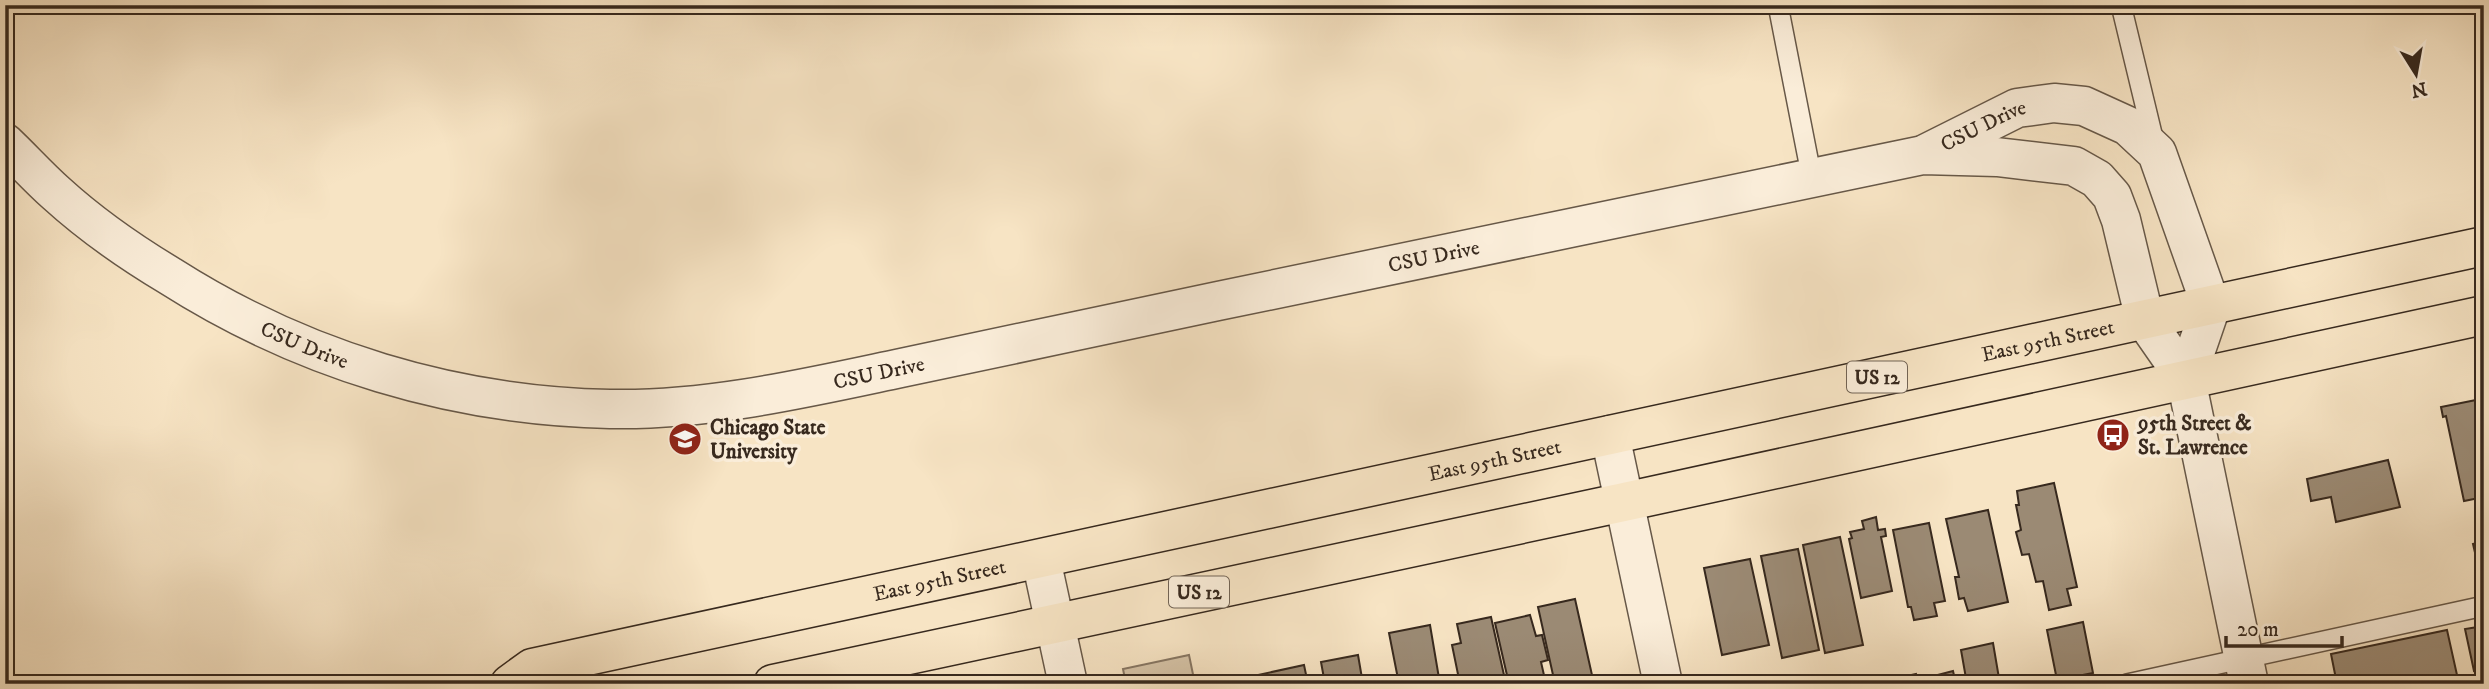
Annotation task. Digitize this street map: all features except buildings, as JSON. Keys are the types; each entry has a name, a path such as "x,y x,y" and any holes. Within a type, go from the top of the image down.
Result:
{"main road":[{"name":"East 95th Street","path":"510,684 531,668 2484,246"},
{"name":"US 12","path":"774,684 2484,315"}],"street":[{"name":"CSU Drive","path":"1923,155 2017,108 2053,103 2084,106 2128,126 2157,153 2211,306"},
{"name":"CSU Drive","path":"5,143 58,195 132,253 213,304 281,337 363,367 444,391 523,404 614,410 693,405 809,388 1396,263 1923,155 1997,157 2074,166 2096,179 2112,196 2121,220 2145,320"},
{"path":"2186,379 2211,306"},
{"path":"2145,320 2186,379 2246,671"},
{"path":"1610,435 1663,684"},
{"path":"1041,559 1068,684"}],"lane":[{"path":"1778,5 1812,178"},
{"path":"2122,5 2157,153"},
{"path":"2127,684 2246,671 2484,606"}],"shaded area":[{"path":"1189,655 1195,684 1126,684 1123,669"}],"place":[{"name":"95th Street & St. Lawrence","path":"2113,435"},
{"name":"Chicago State University","path":"685,439"}]}
